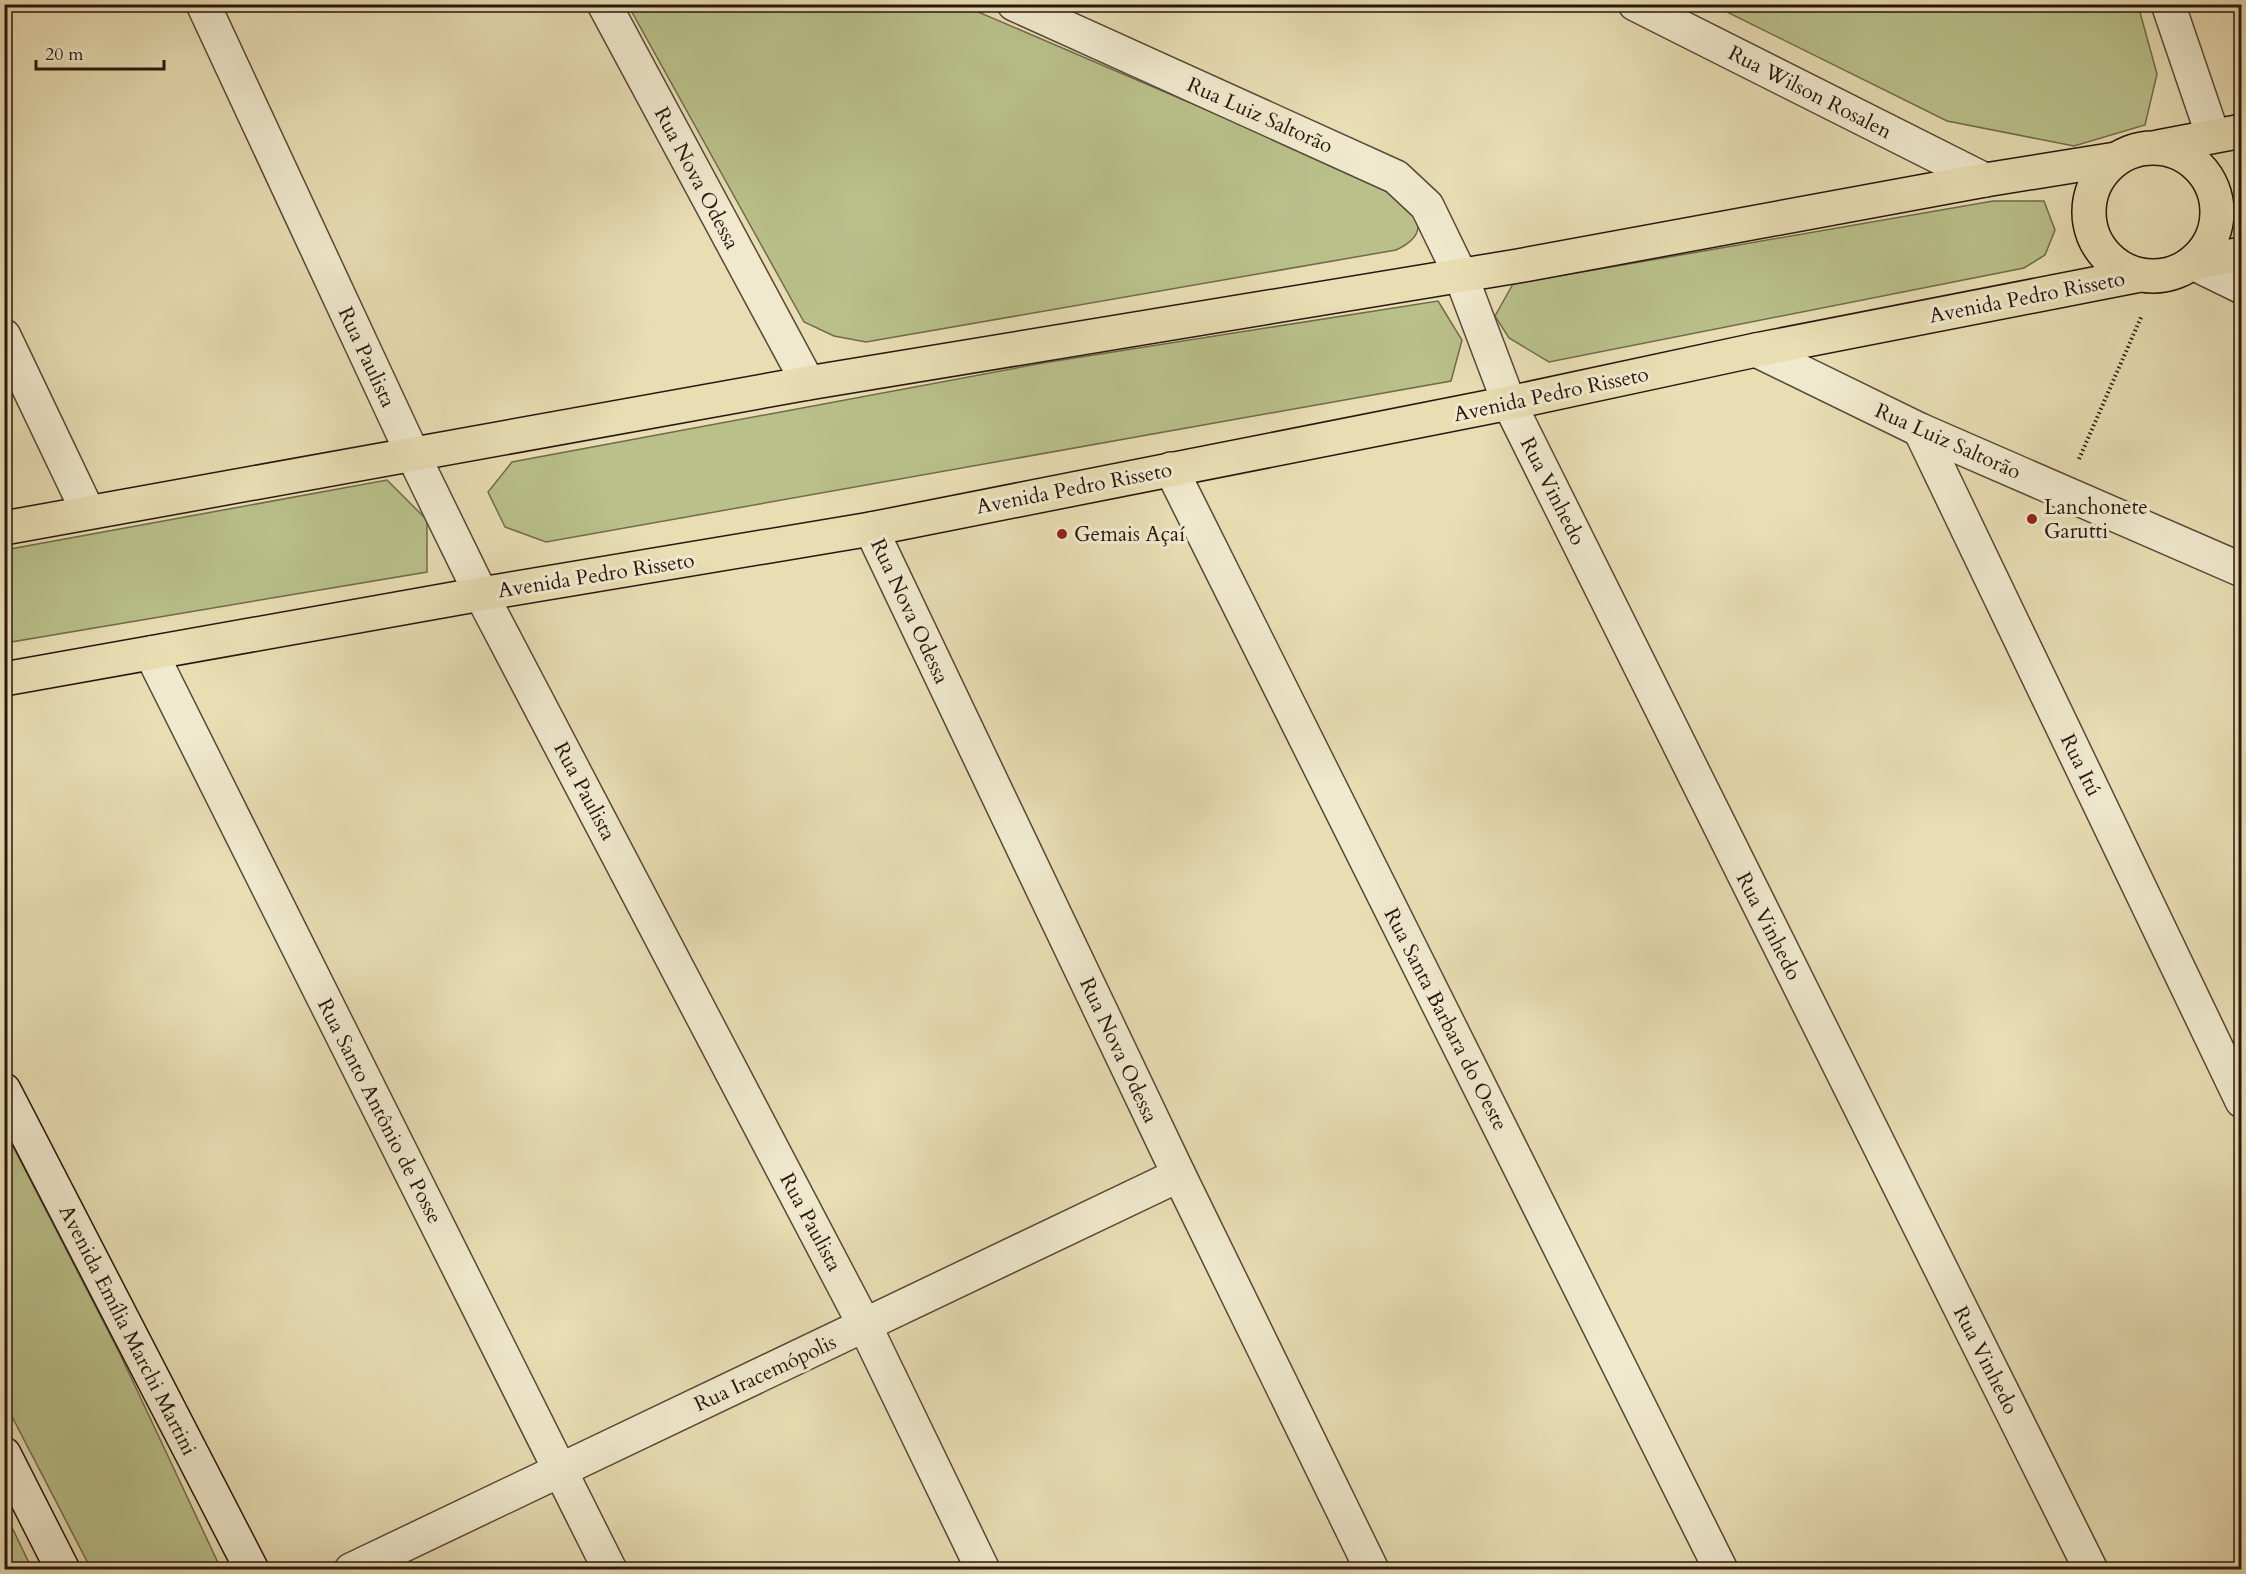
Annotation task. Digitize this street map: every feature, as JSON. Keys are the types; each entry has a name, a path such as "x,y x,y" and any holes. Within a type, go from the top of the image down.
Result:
{"main road":[{"path":"2155,147 2174,151 2192,160 2205,174 2214,192 2218,211 2214,230 2206,248 2193,262 2177,272 2149,275 2123,269 2108,257 2096,242 2089,206 2093,188 2102,172 2116,159 2134,150 2227,133"},
{"path":"4,528 808,383 1461,276 1985,180 2116,159"},
{"path":"2193,262 2241,254"},
{"name":"Avenida Pedro Risseto","path":"4,679 481,594 871,529 1509,403 1756,350 2149,275"}],"street":[{"name":"Rua Paulista","path":"203,4 413,455 481,594 866,1326 983,1569"},
{"name":"Rua Nova Odessa","path":"604,4 808,383"},
{"name":"Rua Luiz Saltorão","path":"1014,4 1395,177 1427,206 1461,276"},
{"name":"Rua Wilson Rosalen","path":"1635,4 1985,180"},
{"path":"2168,4 2227,133"},
{"path":"2193,262 2241,287"},
{"name":"Rua Vinhedo","path":"1461,276 1509,403 2091,1569"},
{"path":"4,336 88,512"},
{"name":"Rua Luiz Saltorão","path":"1756,350 1920,430 2241,570"},
{"name":"Rua Itú","path":"1920,430 2241,1101"},
{"name":"Rua Santa Barbara do Oeste","path":"1171,469 1721,1569"},
{"name":"Rua Nova Odessa","path":"871,529 1179,1175 1372,1569"},
{"name":"Rua Santo Antônio de Posse","path":"151,653 610,1569"},
{"name":"Avenida Emília Marchi Martini","path":"4,1090 252,1569"},
{"name":"Rua Iracemópolis","path":"351,1569 866,1326 1179,1175"},
{"path":"4,1454 63,1569"}],"path":[{"path":"2065,493 2149,275"}],"green space":[{"path":"628,5 962,5 1407,196 1417,220 1417,233 1413,239 1396,250 866,342 834,336 804,322"},
{"path":"1713,5 2138,5 2157,74 2145,125 2074,146 1947,121"},
{"path":"1993,201 2044,201 2055,230 2045,255 2024,268 1549,362 1509,338 1495,316 1513,284"},
{"path":"1438,301 1462,340 1451,381 546,542 505,527 488,492 512,462 1043,363"},
{"path":"387,480 427,520 427,572 5,643 5,550"},
{"path":"5,1131 120,1354 221,1569 91,1569 5,1403"},
{"path":"5,1513 32,1569 5,1569"}],"place":[{"name":"Lanchonete Garutti","path":"2032,519"},
{"name":"Gemais Açaí","path":"1062,534"}]}
